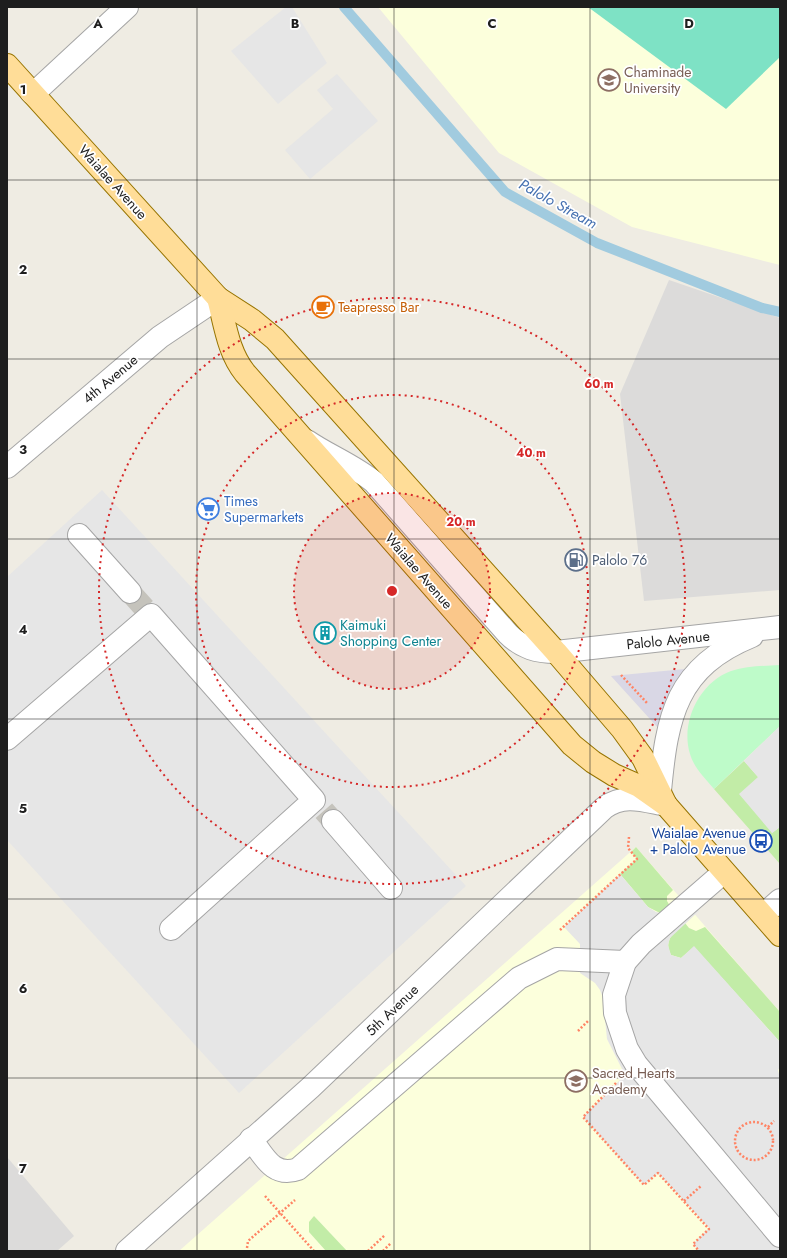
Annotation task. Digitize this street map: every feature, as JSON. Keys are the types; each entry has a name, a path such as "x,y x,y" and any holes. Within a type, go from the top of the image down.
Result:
{"main road":[{"name":"Waialae Avenue","path":"7,66 218,298 252,320 275,339 556,652 630,738 643,758 663,798 724,872 780,935"},
{"name":"Waialae Avenue","path":"218,298 237,363 572,745 592,762 614,775 663,798"}],"street":[{"path":"31,92 33,94 127,7"},
{"name":"4th Avenue","path":"7,468 160,337 218,298"},
{"name":"Palolo Avenue","path":"300,436 318,448 352,465 374,482 516,642 532,649 556,652 775,628"},
{"path":"79,535 130,592"},
{"path":"7,739 150,616 314,800 171,929"},
{"path":"663,798 663,755 672,713 686,686 700,667 714,656 737,642 775,628"},
{"name":"5th Avenue","path":"127,1251 310,1088 604,808 615,801 624,799 663,798"},
{"path":"333,821 391,888"},
{"path":"724,872 641,944 625,962 614,995 615,1013 627,1049 636,1064 780,1236"},
{"path":"763,915 780,900"},
{"path":"251,1139 272,1166 280,1171 289,1172 298,1169 519,978 557,959 625,962"}],"path":[{"path":"621,675 651,707"},
{"path":"558,932 637,859 628,848 629,837"},
{"path":"620,1080 583,1117 644,1185 658,1172 709,1229 693,1244 699,1251"},
{"path":"756,1122 768,1127 772,1132 773,1145 766,1156 755,1160 743,1157 738,1153 734,1140 735,1134 744,1124 756,1122"},
{"path":"768,1127 774,1122"},
{"path":"684,1201 705,1181"},
{"path":"265,1195 314,1251"},
{"path":"246,1248 248,1241 296,1198"},
{"path":"368,1251 384,1236"},
{"path":"384,1251 391,1243"}],"shaded area":[{"path":"286,7 292,7 327,63 278,104 231,51"},
{"name":"Chaminade University","path":"378,7 780,7 780,265 632,227 499,153"},
{"path":"337,74 378,121 310,179 285,150 333,109 317,90"},
{"path":"669,280 780,318 780,590 644,601 620,394"},
{"path":"102,490 466,886 239,1093 7,840 7,577"},
{"path":"685,669 668,695 659,729 611,676"},
{"path":"780,726 780,827 772,833 739,794 758,777 744,761"},
{"name":"Sacred Hearts Academy","path":"636,847 780,1012 780,1251 179,1251"},
{"path":"620,874 648,907 656,912 660,913 691,901 699,911 670,938 668,945 671,955 681,958 694,946 780,1042 780,1067 778,1070 780,1078 780,1251 699,1251 693,1244 709,1228 658,1173 644,1185 583,1117 625,1075 607,1039 603,998 600,990 595,983 580,973 580,944 564,927"},
{"path":"7,1157 74,1236 57,1251 7,1251"}],"green space":[{"path":"588,7 780,7 780,57 726,109"},
{"path":"780,665 780,726 714,789 697,768 690,754 688,729 690,717 695,705 710,684 720,676 737,669"},
{"path":"744,761 758,777 772,833 780,827 780,864 714,789"},
{"path":"636,847 673,890 667,896 667,901 670,906 660,913 648,907 620,874 637,859 631,852"},
{"path":"685,923 689,928 696,931 705,927 780,1012 780,1042 694,947 681,958 671,955 668,945 669,941 674,933"},
{"path":"314,1216 347,1251 326,1251 309,1232 309,1222"}],"waterway":[{"name":"Palolo Stream","path":"344,7 505,192 597,243 762,308 780,312"}],"tunnel":[{"path":"130,592 164,630"},
{"path":"302,786 333,821"}],"place":[{"name":"Chaminade University","path":"609,80"},
{"name":"Teapresso Bar","path":"323,307"},
{"name":"Times Supermarkets","path":"208,509"},
{"name":"Palolo 76","path":"576,560"},
{"name":"Kaimuki Shopping Center","path":"325,633"},
{"name":"Waialae Avenue + Palolo Avenue","path":"761,841"},
{"name":"Sacred Hearts Academy","path":"576,1081"}]}
